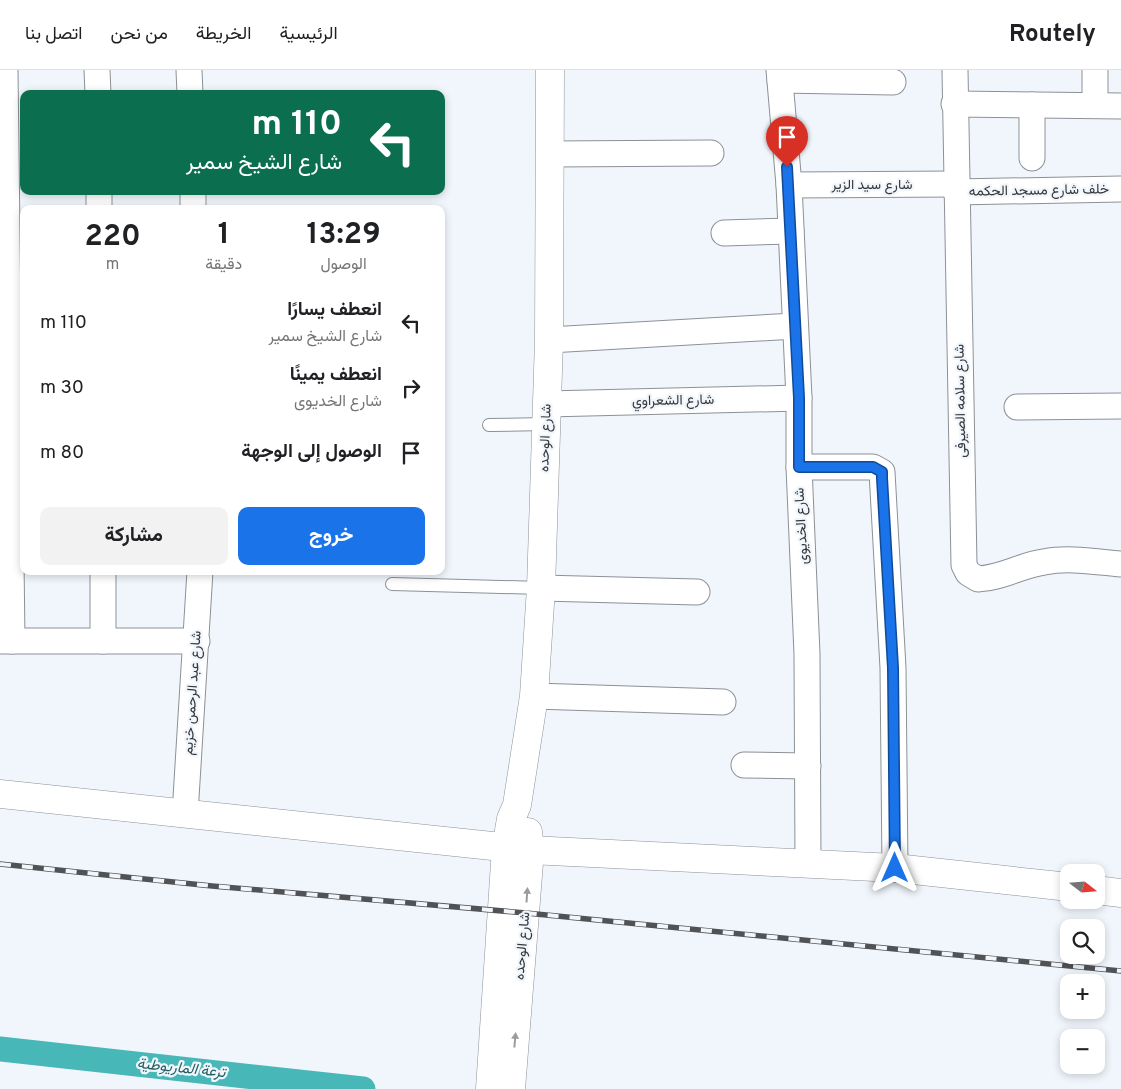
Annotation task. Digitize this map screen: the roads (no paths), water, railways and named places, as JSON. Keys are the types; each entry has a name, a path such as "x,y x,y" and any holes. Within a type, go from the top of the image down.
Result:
{"street":[{"path":"5,70 16,402 6,641 197,641"},
{"path":"97,70 98,90"},
{"path":"190,70 190,90"},
{"name":"شارع الوحده","path":"511,1089 512,944 518,849 529,834 517,805 534,696 541,588 549,340 550,70"},
{"name":"شارع سلامه الصيرفى","path":"955,70 954,104 964,565 968,573 978,579 1006,575 1023,567 1052,561 1121,564"},
{"path":"1095,70 1095,105"},
{"path":"779,75 893,82"},
{"name":"شارع الخديوى","path":"779,75 789,185 799,398 799,467 807,654 808,863"},
{"path":"954,104 1121,106"},
{"path":"1032,105 1032,158"},
{"path":"550,154 711,153"},
{"name":"شارع سيد الزير","path":"789,185 956,188"},
{"name":"خلف شارع مسجد الحكمه","path":"956,188 1121,189"},
{"path":"724,233 791,231"},
{"path":"549,340 795,326"},
{"name":"شارع الشعراوي","path":"546,414 799,398"},
{"path":"1017,407 1121,406"},
{"path":"799,467 873,467 882,472 893,668 895,868"},
{"path":"103,575 103,642"},
{"name":"شارع عبد الرحمن خزيم","path":"185,814 200,575"},
{"path":"541,588 697,592"},
{"path":"534,696 723,702"},
{"path":"744,765 808,766"},
{"path":"0,794 518,849 895,868 1060,886"},
{"path":"1105,891 1121,893"},
{"name":"شارع الوحده","path":"490,1089 512,944"}],"lane":[{"path":"489,425 546,414"},
{"path":"392,584 541,588"}],"waterway":[{"name":"ترعة الماريوطية","path":"0,1049 363,1089"}],"railway":[{"path":"0,864 212,886 526,913 1121,971"}]}
